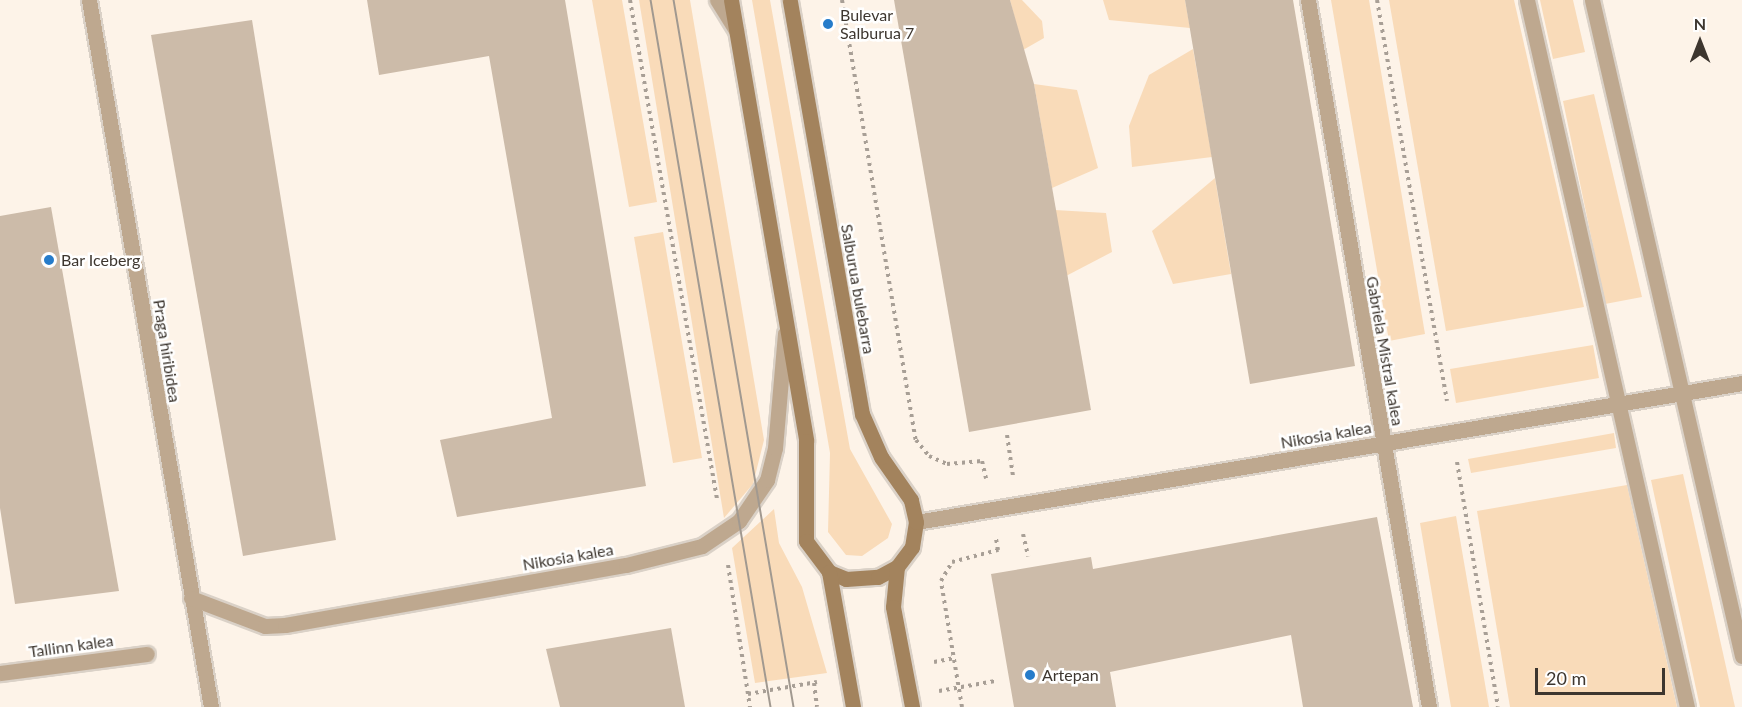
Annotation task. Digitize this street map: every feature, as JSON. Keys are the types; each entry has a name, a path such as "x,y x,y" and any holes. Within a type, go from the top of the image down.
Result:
{"main road":[{"path":"731,0 806,441 806,541 829,572 853,707"},
{"name":"Salburua bulebarra","path":"790,0 862,414 881,457 911,500 916,522"},
{"path":"912,707 893,606 897,567 912,547 916,522"},
{"path":"829,572 861,580 897,567"}],"street":[{"name":"Praga hiribidea","path":"89,0 211,707"},
{"path":"717,0 737,33"},
{"name":"Gabriela Mistral kalea","path":"1308,0 1429,707"},
{"path":"1527,0 1687,707"},
{"path":"1592,0 1742,656"},
{"path":"723,536 767,480 775,448 786,321"},
{"name":"Nikosia kalea","path":"916,522 991,512 1382,443 1742,383"},
{"name":"Nikosia kalea","path":"191,598 265,626 285,625 670,556 723,536"},
{"name":"Tallinn kalea","path":"0,673 147,654"}],"path":[{"path":"630,0 723,536 750,707"},
{"path":"842,0 916,440 929,456 947,464 982,461 998,550 952,562 941,581 962,707"},
{"path":"1377,0 1453,432 1498,707"},
{"path":"814,683 818,707"}],"shaded area":[{"path":"592,0 622,0 657,202 629,207"},
{"path":"639,0 690,0 764,440 753,484 724,518"},
{"path":"752,0 770,0 850,449 892,524 888,538 862,556 846,555 828,532 830,453"},
{"path":"1010,0 1022,0 1042,21 1044,38 1023,50"},
{"path":"1103,0 1185,0 1190,28 1109,20"},
{"path":"1331,0 1369,0 1425,334 1389,341"},
{"path":"1389,0 1514,0 1584,307 1446,331"},
{"path":"1540,0 1573,0 1585,52 1553,59"},
{"path":"1193,49 1212,157 1132,167 1129,126 1149,75"},
{"path":"1034,84 1077,90 1098,168 1052,188"},
{"path":"1594,94 1642,297 1605,304 1563,101"},
{"path":"1215,178 1231,274 1173,284 1152,231"},
{"path":"1055,210 1106,213 1112,252 1066,276"},
{"path":"663,232 702,458 673,463 634,237"},
{"path":"1593,345 1599,378 1456,403 1450,369"},
{"path":"1614,433 1616,448 1471,473 1468,459"},
{"path":"1683,474 1735,707 1700,707 1651,480"},
{"path":"1627,485 1677,707 1510,707 1477,511"},
{"path":"774,509 779,543 802,587 827,673 755,683 732,548"},
{"path":"1456,516 1489,707 1451,707 1420,523"}],"building":[{"path":"367,0 565,0 646,486 457,517 440,440 552,418 489,56 379,75"},
{"path":"894,0 1010,0 1034,84 1091,410 969,432"},
{"path":"1185,0 1293,0 1355,366 1250,384"},
{"path":"252,20 336,540 243,556 151,35"},
{"path":"51,207 119,591 15,604 0,508 0,216"},
{"path":"1377,517 1413,707 1303,707 1291,635 1110,672 1116,707 1014,707 991,574 1091,557 1093,569"},
{"path":"671,628 685,707 560,707 546,649"}],"tram line":[{"path":"651,0 771,707"},
{"path":"674,0 794,707"}],"place":[{"name":"Bulevar Salburua 7","path":"828,24"},
{"name":"Bar Iceberg","path":"49,260"},
{"name":"Artepan","path":"1030,675"}]}
